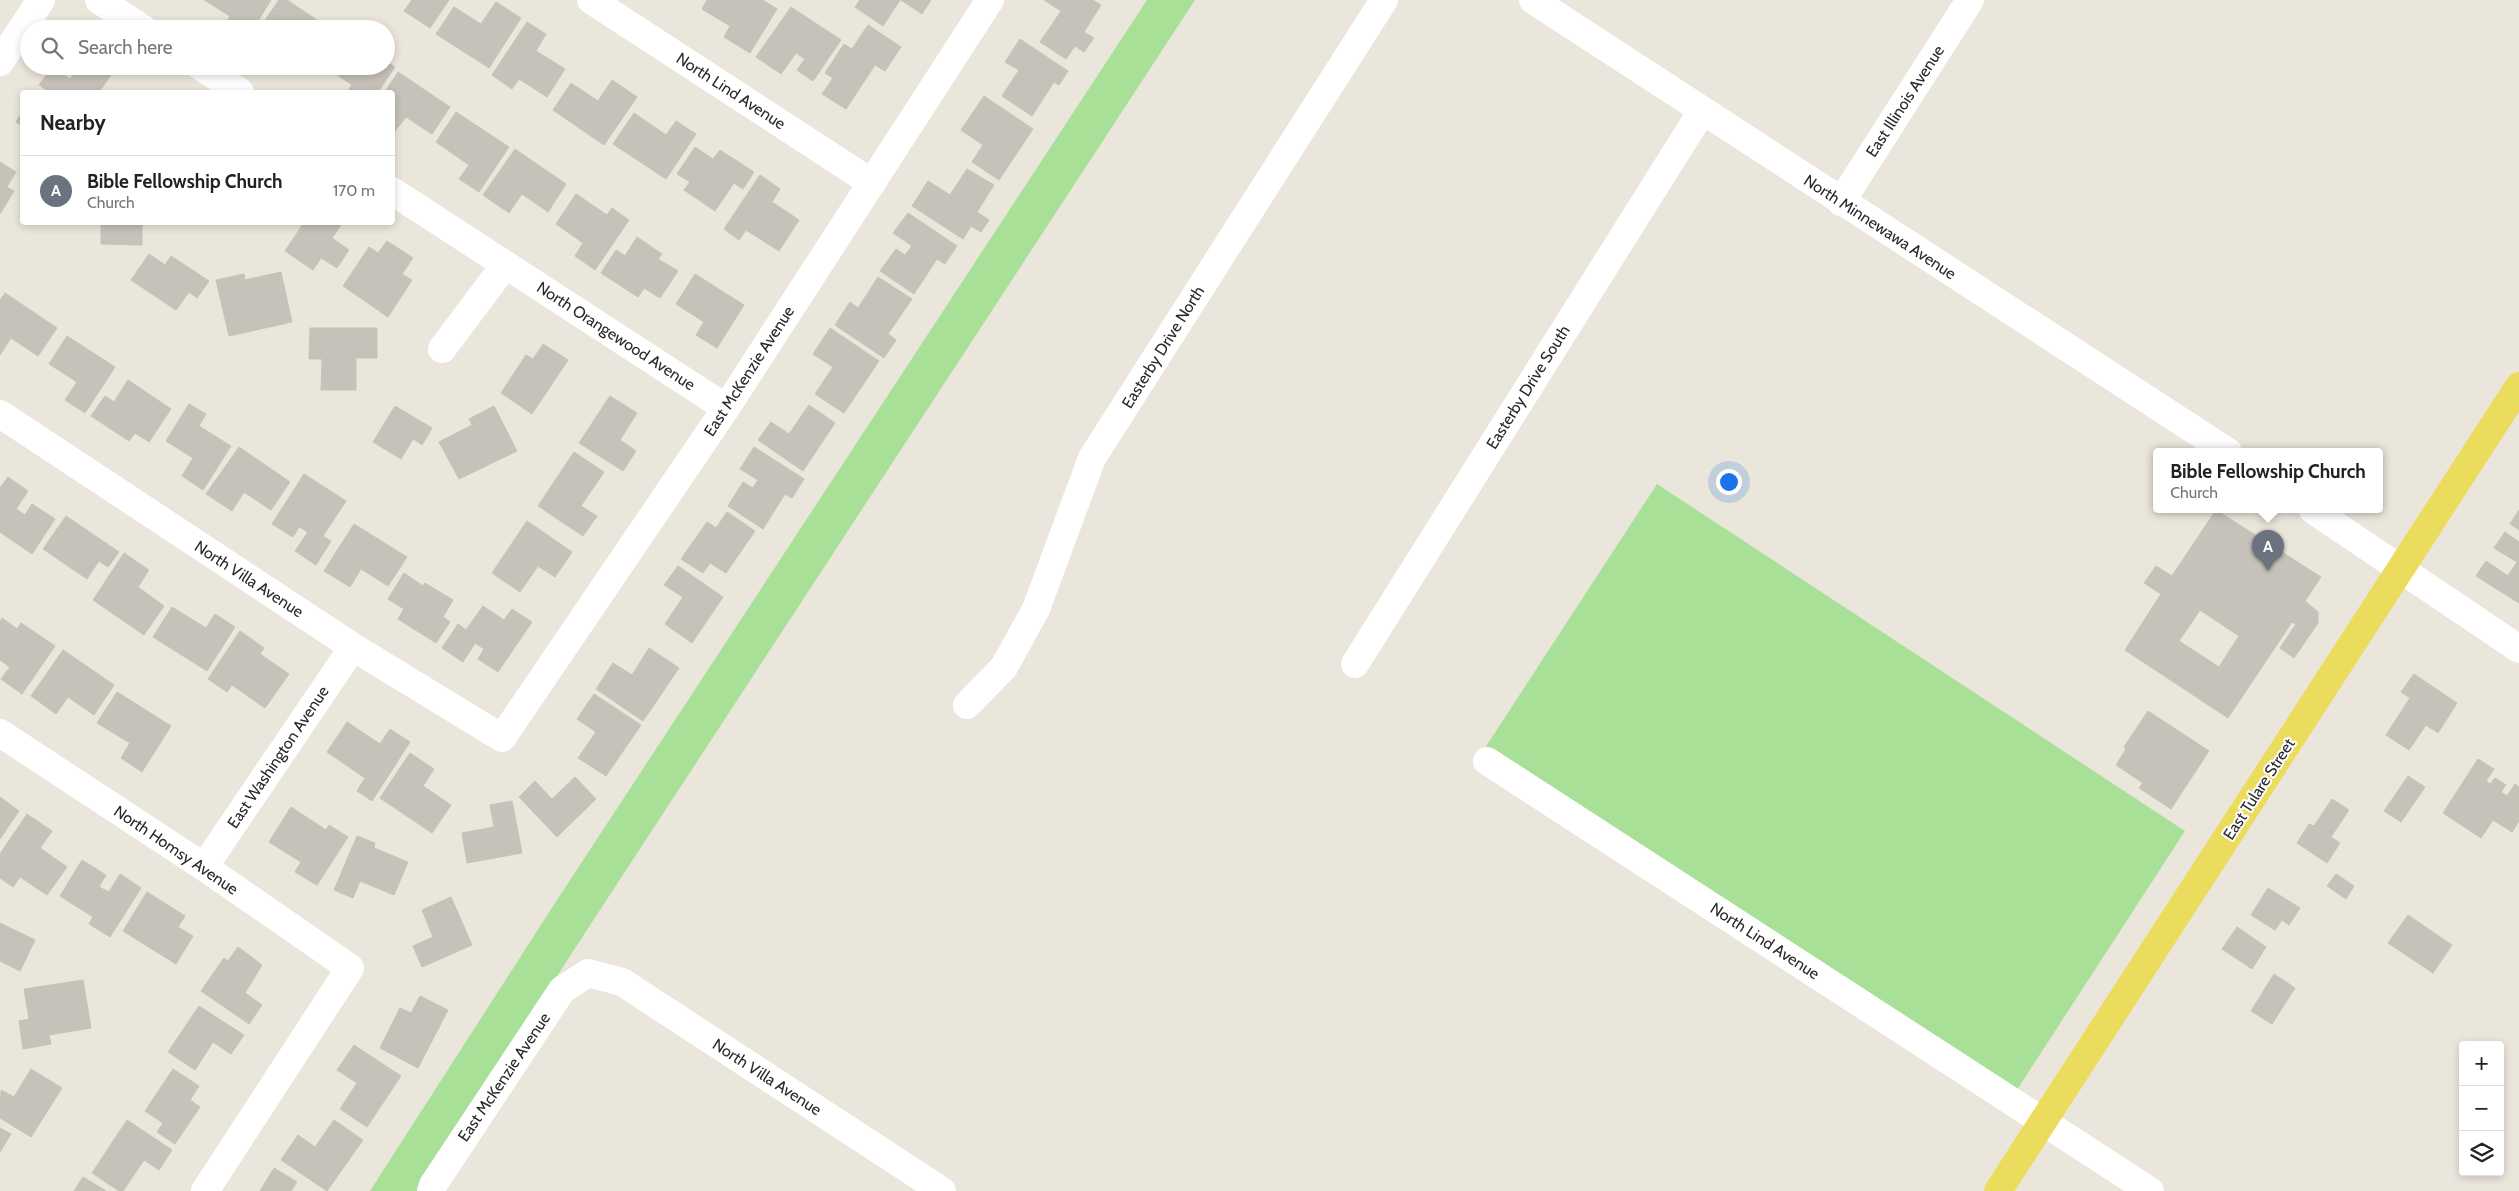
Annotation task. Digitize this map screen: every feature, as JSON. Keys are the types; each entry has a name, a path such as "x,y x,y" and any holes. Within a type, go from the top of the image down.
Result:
{"main road":[{"name":"East Tulare Street","path":"1998,1191 2402,570 2519,386"}],"street":[{"path":"28,20 41,0"},
{"path":"99,0 129,20"},
{"name":"North Lind Avenue","path":"591,0 872,183"},
{"name":"East McKenzie Avenue","path":"502,738 726,408 990,0"},
{"name":"Easterby Drive North","path":"968,705 1004,666 1036,609 1092,458 1384,0"},
{"name":"North Minnewawa Avenue","path":"1533,0 1840,202 2222,448"},
{"name":"East Illinois Avenue","path":"1840,202 1970,0"},
{"path":"0,62 20,32"},
{"path":"214,75 237,90"},
{"name":"Easterby Drive South","path":"1355,664 1702,111"},
{"name":"North Orangewood Avenue","path":"395,193 726,408"},
{"path":"442,349 506,264"},
{"name":"North Villa Avenue","path":"0,414 353,647 502,738"},
{"path":"2317,513 2519,649"},
{"name":"East Washington Avenue","path":"204,868 353,647"},
{"name":"North Homsy Avenue","path":"0,733 204,868 350,968 205,1191"},
{"name":"North Lind Avenue","path":"1487,762 2044,1120 2150,1191"},
{"name":"East McKenzie Avenue","path":"431,1191 433,1185 562,990 588,973"},
{"name":"North Villa Avenue","path":"588,973 622,982 942,1191"}],"green space":[{"path":"1147,0 1195,0 418,1191 370,1191 555,903"},
{"path":"1657,484 2185,831 2011,1099 1483,751"}],"building":[{"path":"204,0 271,0 259,20 228,20 230,16"},
{"path":"279,0 287,0 317,20 265,20"},
{"path":"412,0 449,0 430,28 404,11"},
{"path":"707,0 763,0 777,9 750,53 724,37 730,26 702,9"},
{"path":"860,0 900,0 883,26 855,7"},
{"path":"901,0 931,0 922,14"},
{"path":"1044,0 1093,0 1101,5 1084,32 1094,38 1084,52 1075,46 1066,59 1040,42 1061,11"},
{"path":"496,2 521,18 489,68 436,34 454,7 481,24"},
{"path":"791,7 841,40 813,81 797,70 805,59 796,53 781,74 756,57"},
{"path":"527,22 546,34 536,51 565,69 547,97 519,79 512,89 492,75"},
{"path":"868,25 901,47 885,71 875,65 846,109 822,94 833,78 825,73 844,44 852,49"},
{"path":"1020,39 1068,71 1059,85 1054,82 1032,116 1002,96 1019,70 1005,62"},
{"path":"398,72 450,107 432,134 406,117 395,131 395,90 386,90"},
{"path":"46,75 64,75 70,79 73,75 111,75 100,90 47,90 39,85"},
{"path":"337,75 390,75 379,90 348,90 352,85"},
{"path":"612,80 637,97 604,145 553,110 571,83 598,101"},
{"path":"984,96 1033,129 999,180 972,162 983,145 961,130"},
{"path":"456,112 509,147 479,192 459,179 469,165 436,142"},
{"path":"634,113 666,135 676,121 696,134 666,179 613,144"},
{"path":"20,115 20,125 16,122"},
{"path":"695,147 713,159 720,150 754,172 743,189 734,183 715,211 684,190 690,182 677,174"},
{"path":"515,149 566,184 548,212 522,194 509,213 483,195"},
{"path":"0,162 16,172 7,187 14,191 0,214"},
{"path":"967,169 994,185 977,212 989,220 981,232 971,226 963,239 912,206 928,181 950,195"},
{"path":"760,175 780,189 772,202 799,220 779,251 746,230 739,240 724,229"},
{"path":"576,194 607,215 612,208 629,220 595,270 575,256 583,243 556,224"},
{"path":"908,213 957,246 945,264 937,259 914,294 880,271 896,249 905,255 912,246 893,233"},
{"path":"101,225 142,225 142,245 101,244"},
{"path":"302,225 341,225 332,238 349,250 337,268 321,258 313,270 285,251"},
{"path":"637,237 662,254 658,259 678,271 660,298 644,288 638,297 601,273 616,250 625,256"},
{"path":"387,241 413,258 402,274 412,280 388,317 343,286 369,247 378,253"},
{"path":"149,254 165,265 171,256 209,281 197,298 189,292 176,310 131,280"},
{"path":"281,272 292,322 229,336 216,280 244,274 245,280"},
{"path":"695,274 744,305 717,348 696,335 704,322 676,304"},
{"path":"878,277 912,299 888,334 896,340 884,358 835,325 850,302 858,308"},
{"path":"5,293 57,328 38,356 11,338 0,355 0,300"},
{"path":"310,328 377,328 377,358 356,358 356,390 321,390 322,359 309,359"},
{"path":"830,328 879,361 844,413 815,394 833,367 813,354"},
{"path":"67,336 115,367 85,413 65,400 77,382 49,364"},
{"path":"543,344 568,360 532,414 501,393 526,355 533,359"},
{"path":"128,380 171,409 149,442 135,433 129,441 91,416 105,396 114,402"},
{"path":"610,396 637,413 620,440 636,451 623,471 579,443"},
{"path":"189,404 206,414 199,426 231,446 203,490 182,476 193,458 166,441"},
{"path":"809,405 835,423 803,471 758,440 771,422 789,434"},
{"path":"395,406 432,428 422,445 413,439 401,459 373,442"},
{"path":"494,406 517,451 459,479 439,442 472,425 469,419"},
{"path":"239,447 290,482 271,510 244,492 232,511 206,494"},
{"path":"754,447 804,479 792,498 785,494 763,529 728,506 743,482 753,488 758,480 740,469"},
{"path":"574,452 604,472 581,506 597,516 583,536 538,506"},
{"path":"304,474 346,501 323,536 331,541 316,565 295,551 308,532 299,527 293,537 272,524"},
{"path":"8,477 28,491 16,509 25,515 32,504 55,519 32,554 0,532 0,488"},
{"path":"2519,510 2519,530 2510,524"},
{"path":"727,512 755,531 726,573 710,563 703,573 681,559 707,522 716,528"},
{"path":"2214,513 2221,513 2321,577 2305,601 2318,612 2318,623 2294,658 2280,648 2296,624 2292,622 2228,718 2125,650 2161,594 2144,583 2156,566 2172,576","holes":["2200,610 2239,636 2219,667 2179,641"]},
{"path":"66,516 119,552 108,567 99,561 87,579 43,549"},
{"path":"527,521 572,552 555,577 538,566 520,592 492,573"},
{"path":"354,524 407,557 388,586 361,569 350,587 324,571"},
{"path":"2505,532 2519,542 2519,603 2476,576 2486,561 2508,576 2517,562 2494,548"},
{"path":"124,553 149,570 138,587 164,606 144,635 93,600"},
{"path":"678,566 723,597 692,643 665,624 683,597 664,585"},
{"path":"404,573 423,586 425,583 453,600 443,617 450,622 436,643 398,619 404,609 388,599"},
{"path":"483,606 504,620 512,609 532,622 498,672 478,659 484,649 475,643 463,662 442,648 458,624 466,630"},
{"path":"172,607 206,628 215,614 235,627 207,671 153,637"},
{"path":"2,618 17,629 21,623 55,646 22,694 1,679 10,667 0,660 0,622"},
{"path":"240,631 264,648 260,654 289,674 265,708 232,685 227,692 208,679"},
{"path":"649,648 679,668 643,721 596,689 613,663 632,675"},
{"path":"63,650 114,685 94,715 68,697 56,714 31,696"},
{"path":"2414,674 2457,703 2438,733 2426,725 2409,750 2386,735 2410,698 2401,692"},
{"path":"117,692 171,726 142,772 121,758 130,743 97,723"},
{"path":"594,694 641,725 606,776 578,758 596,732 577,719"},
{"path":"2148,711 2209,751 2171,809 2139,788 2143,783 2116,765 2126,749 2124,747"},
{"path":"347,722 380,744 390,729 410,742 372,801 357,791 365,778 327,752"},
{"path":"410,753 434,769 423,786 451,805 432,833 380,798"},
{"path":"2478,759 2494,769 2486,781 2490,784 2495,778 2506,785 2501,792 2507,796 2515,784 2519,787 2519,821 2512,832 2493,820 2481,838 2443,813"},
{"path":"2408,776 2425,787 2401,822 2384,811"},
{"path":"575,777 596,799 557,837 519,797 535,781 552,799"},
{"path":"0,797 19,811 0,839"},
{"path":"2332,799 2349,810 2331,837 2340,843 2327,863 2297,843 2309,824 2314,826"},
{"path":"512,801 522,853 467,863 462,833 494,827 490,805"},
{"path":"291,807 326,830 329,825 348,837 317,885 295,872 301,862 269,842"},
{"path":"27,814 52,831 40,848 67,867 47,895 20,877 13,887 0,878 0,854"},
{"path":"357,836 375,843 374,848 408,862 394,895 360,881 353,898 334,890"},
{"path":"82,860 106,875 99,887 109,892 120,874 141,888 110,937 89,924 93,917 60,896"},
{"path":"2336,874 2354,886 2346,899 2327,886"},
{"path":"2268,888 2300,908 2289,925 2282,920 2275,930 2251,915"},
{"path":"147,892 185,916 178,927 193,936 176,964 123,931"},
{"path":"451,897 472,945 422,967 413,946 433,937 422,910"},
{"path":"2408,915 2452,945 2433,973 2388,943"},
{"path":"0,923 35,940 20,971 0,961"},
{"path":"2237,927 2266,947 2252,969 2222,949"},
{"path":"238,947 262,965 245,993 262,1005 249,1024 201,991 224,958 228,961"},
{"path":"2274,974 2295,988 2272,1024 2251,1011"},
{"path":"83,980 91,1028 49,1035 51,1044 23,1049 19,1021 29,1019 24,989"},
{"path":"420,996 448,1010 418,1068 380,1048 400,1008 411,1013"},
{"path":"199,1006 244,1035 231,1054 213,1042 195,1070 168,1052"},
{"path":"354,1045 401,1076 367,1127 340,1109 357,1083 337,1070"},
{"path":"31,1069 62,1088 31,1137 0,1118 1,1090 14,1097"},
{"path":"173,1069 199,1086 190,1100 200,1107 175,1144 157,1132 163,1123 145,1111"},
{"path":"127,1120 172,1150 159,1170 144,1160 123,1191 119,1191 92,1173"},
{"path":"334,1120 363,1140 327,1191 281,1160 298,1135 315,1147"},
{"path":"0,1128 11,1134 0,1152"},
{"path":"274,1168 297,1182 291,1191 260,1191"},
{"path":"83,1177 106,1191 74,1191"}],"place":[{"name":"Bible Fellowship Church","path":"2268,571"}]}
